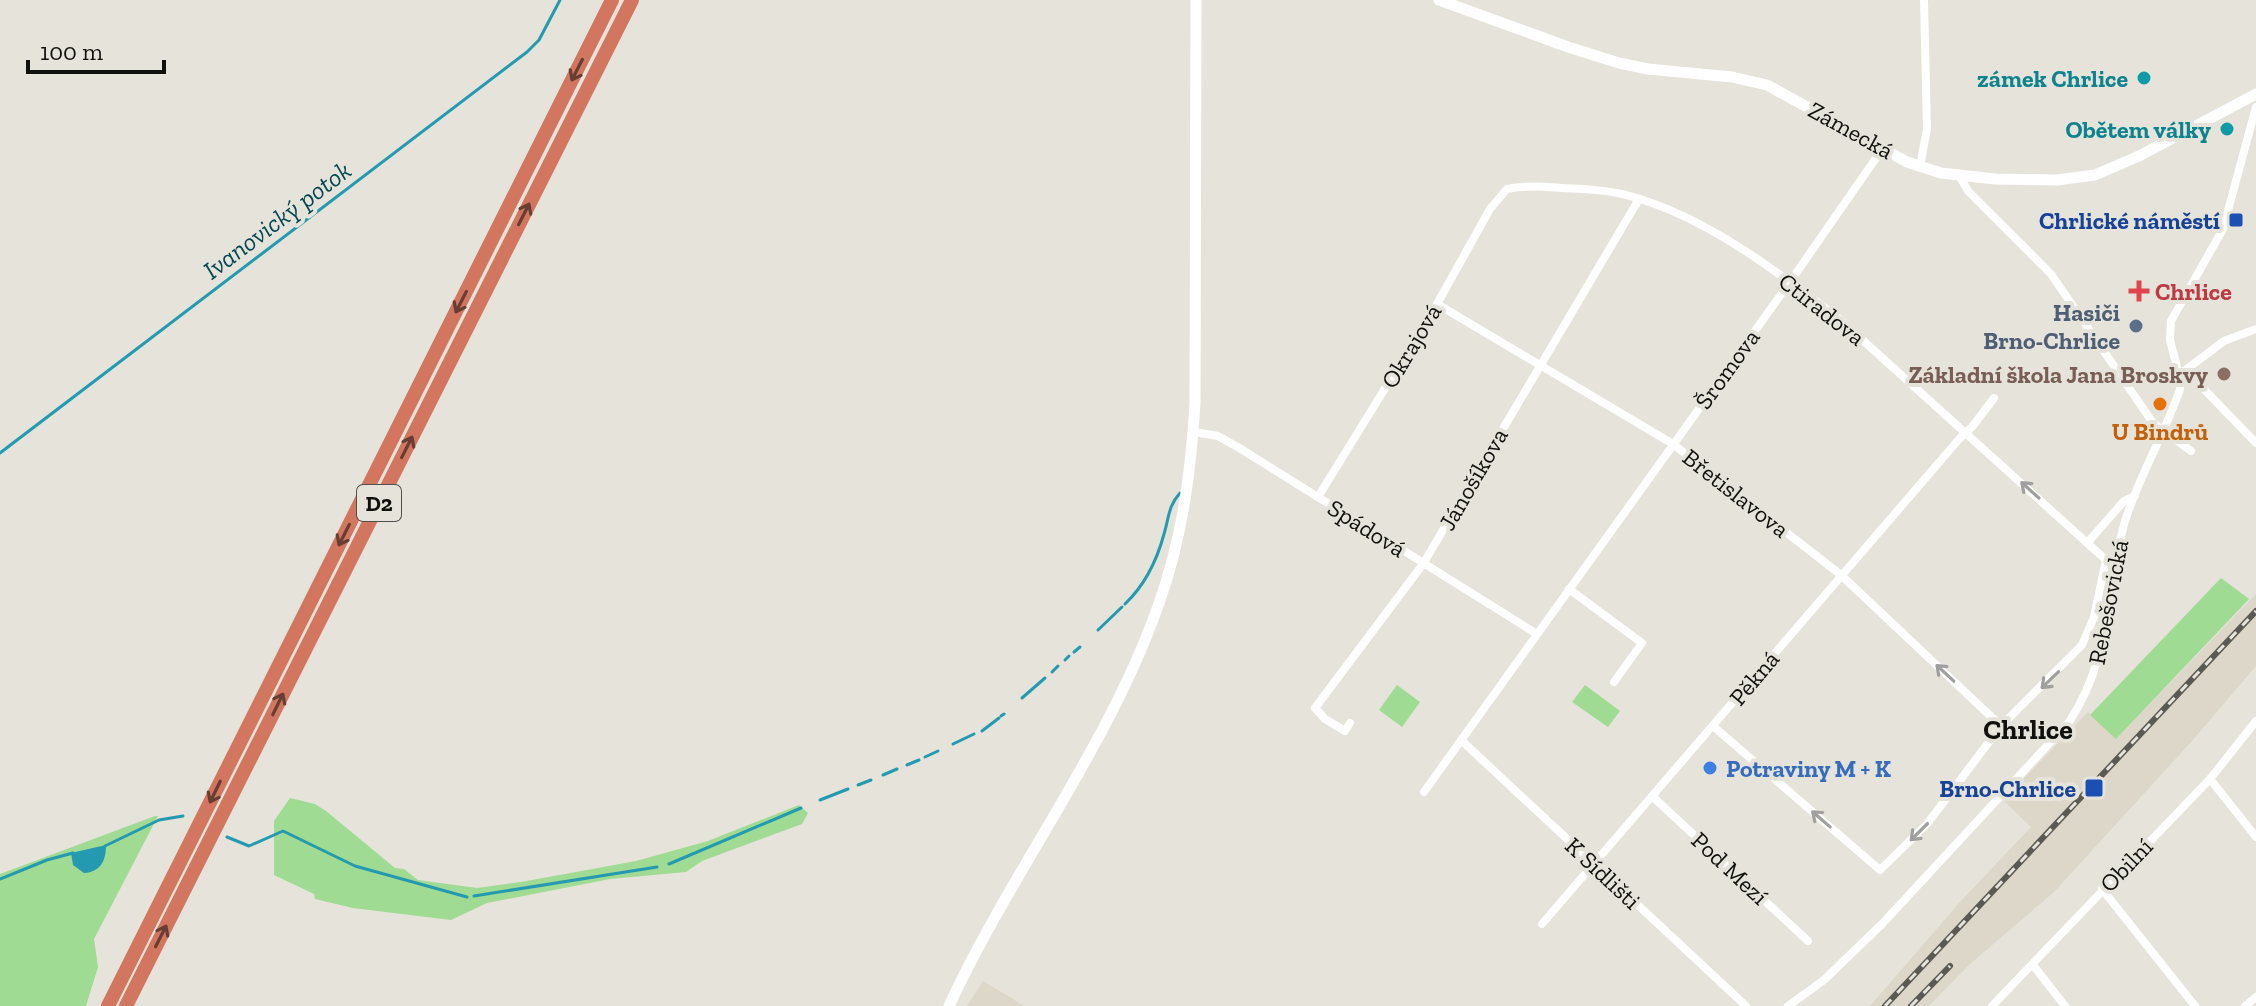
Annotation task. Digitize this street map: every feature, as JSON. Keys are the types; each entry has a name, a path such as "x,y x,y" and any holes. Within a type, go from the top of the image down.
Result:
{"highway":[{"name":"D2","path":"108,1006 612,0"},
{"name":"D2","path":"126,1006 632,0"}],"street":[{"path":"949,1006 1106,721 1140,652 1164,591 1178,538 1194,432 1196,0"},
{"name":"Zámecká","path":"1439,0 1619,63 1732,77 1767,85 1883,148 1941,173 2057,180 2095,175 2139,156 2256,94"},
{"path":"1920,166 1927,129 1924,0"},
{"name":"Rebešovická","path":"1788,1006 1824,980 1883,923 2069,722 2086,695 2107,626 2123,531 2180,392 2170,340 2171,321 2223,229 2256,107"},
{"name":"Šromova","path":"1424,792 1883,148"},
{"path":"1959,175 1968,191 2051,274 2153,423 2191,451"},
{"name":"Ctiradova","path":"1501,193 1513,187 1596,190 1639,199 1696,222 1790,282 1837,317 2088,542"},
{"name":"Okrajová","path":"1318,497 1437,304 1501,193"},
{"name":"Jánošíkova","path":"1350,723 1345,731 1325,719 1315,708 1423,564 1639,199"},
{"name":"Břetislavova","path":"1437,304 1673,444 1841,575 2001,726"},
{"path":"2179,375 2224,341 2256,329"},
{"path":"2179,375 2197,382 2256,443"},
{"name":"Pěkná","path":"1542,924 1994,398"},
{"name":"Spádová","path":"1194,432 1223,438 1537,634"},
{"path":"1713,726 1880,870 1927,824 2001,726 2082,645 2094,617 2106,563 2088,542 2124,501 2135,496"},
{"path":"1569,589 1642,643 1614,682"},
{"name":"Obilní","path":"1992,1006 2210,779 2256,721"},
{"name":"K Sídlišti","path":"1461,740 1746,1006"},
{"path":"2210,779 2256,837"},
{"name":"Pod Mezí","path":"1652,796 1808,941"},
{"path":"2102,889 2195,1006"},
{"path":"2033,965 2065,1006"},
{"path":"2245,1006 2256,997"}],"shaded area":[{"path":"2256,594 2256,666 2054,892 1970,964 1929,1006 1870,1006 1960,902 2031,827 2003,800 2088,712 2117,738"},
{"path":"983,981 1010,997 1024,1006 967,1006"}],"green space":[{"path":"2221,578 2249,599 2116,739 2090,715"},
{"path":"1397,685 1420,702 1402,727 1379,710"},
{"path":"1585,685 1620,711 1608,727 1572,702"},
{"path":"290,798 315,804 326,811 395,868 404,869 418,880 477,888 636,861 708,841 799,805 808,813 802,824 702,861 686,872 610,879 487,903 451,920 353,908 315,899 314,894 274,875 274,821"},
{"path":"158,816 94,939 98,967 86,1006 0,1006 0,874"}],"water":[{"path":"106,845 104,860 95,870 84,873 73,865 71,853"}],"waterway":[{"name":"Ivanovický potok","path":"0,453 527,52 539,40 560,0"},
{"path":"1125,604 1139,589 1154,563 1171,507 1180,493"},
{"path":"1098,630 1122,607"},
{"path":"1074,652 1080,647"},
{"path":"1065,660 1069,656"},
{"path":"1052,672 1058,666"},
{"path":"1022,698 1045,678"},
{"path":"982,731 999,718"},
{"path":"953,744 974,734"},
{"path":"925,757 938,751"},
{"path":"907,765 919,760"},
{"path":"883,775 897,769"},
{"path":"858,785 871,780"},
{"path":"820,800 848,789"},
{"path":"669,864 801,808"},
{"path":"105,846 159,820 183,816"},
{"path":"227,837 249,846 283,831 355,866 467,897"},
{"path":"0,879 73,853"},
{"path":"474,896 657,867"}],"railway":[{"path":"1885,1006 2256,611"},
{"path":"1911,1006 1950,966"}],"place":[{"name":"zámek Chrlice","path":"2144,78"},
{"name":"Obětem války","path":"2227,129"},
{"name":"Chrlické náměstí","path":"2236,220"},
{"name":"Chrlice","path":"2139,291"},
{"name":"Hasiči Brno-Chrlice","path":"2136,326"},
{"name":"Základní škola Jana Broskvy","path":"2224,374"},
{"name":"U Bindrů","path":"2160,404"},
{"name":"Potraviny M + K","path":"1710,768"},
{"name":"Brno-Chrlice","path":"2094,788"}],"district":[{"name":"Chrlice","path":"2028,729"}]}
